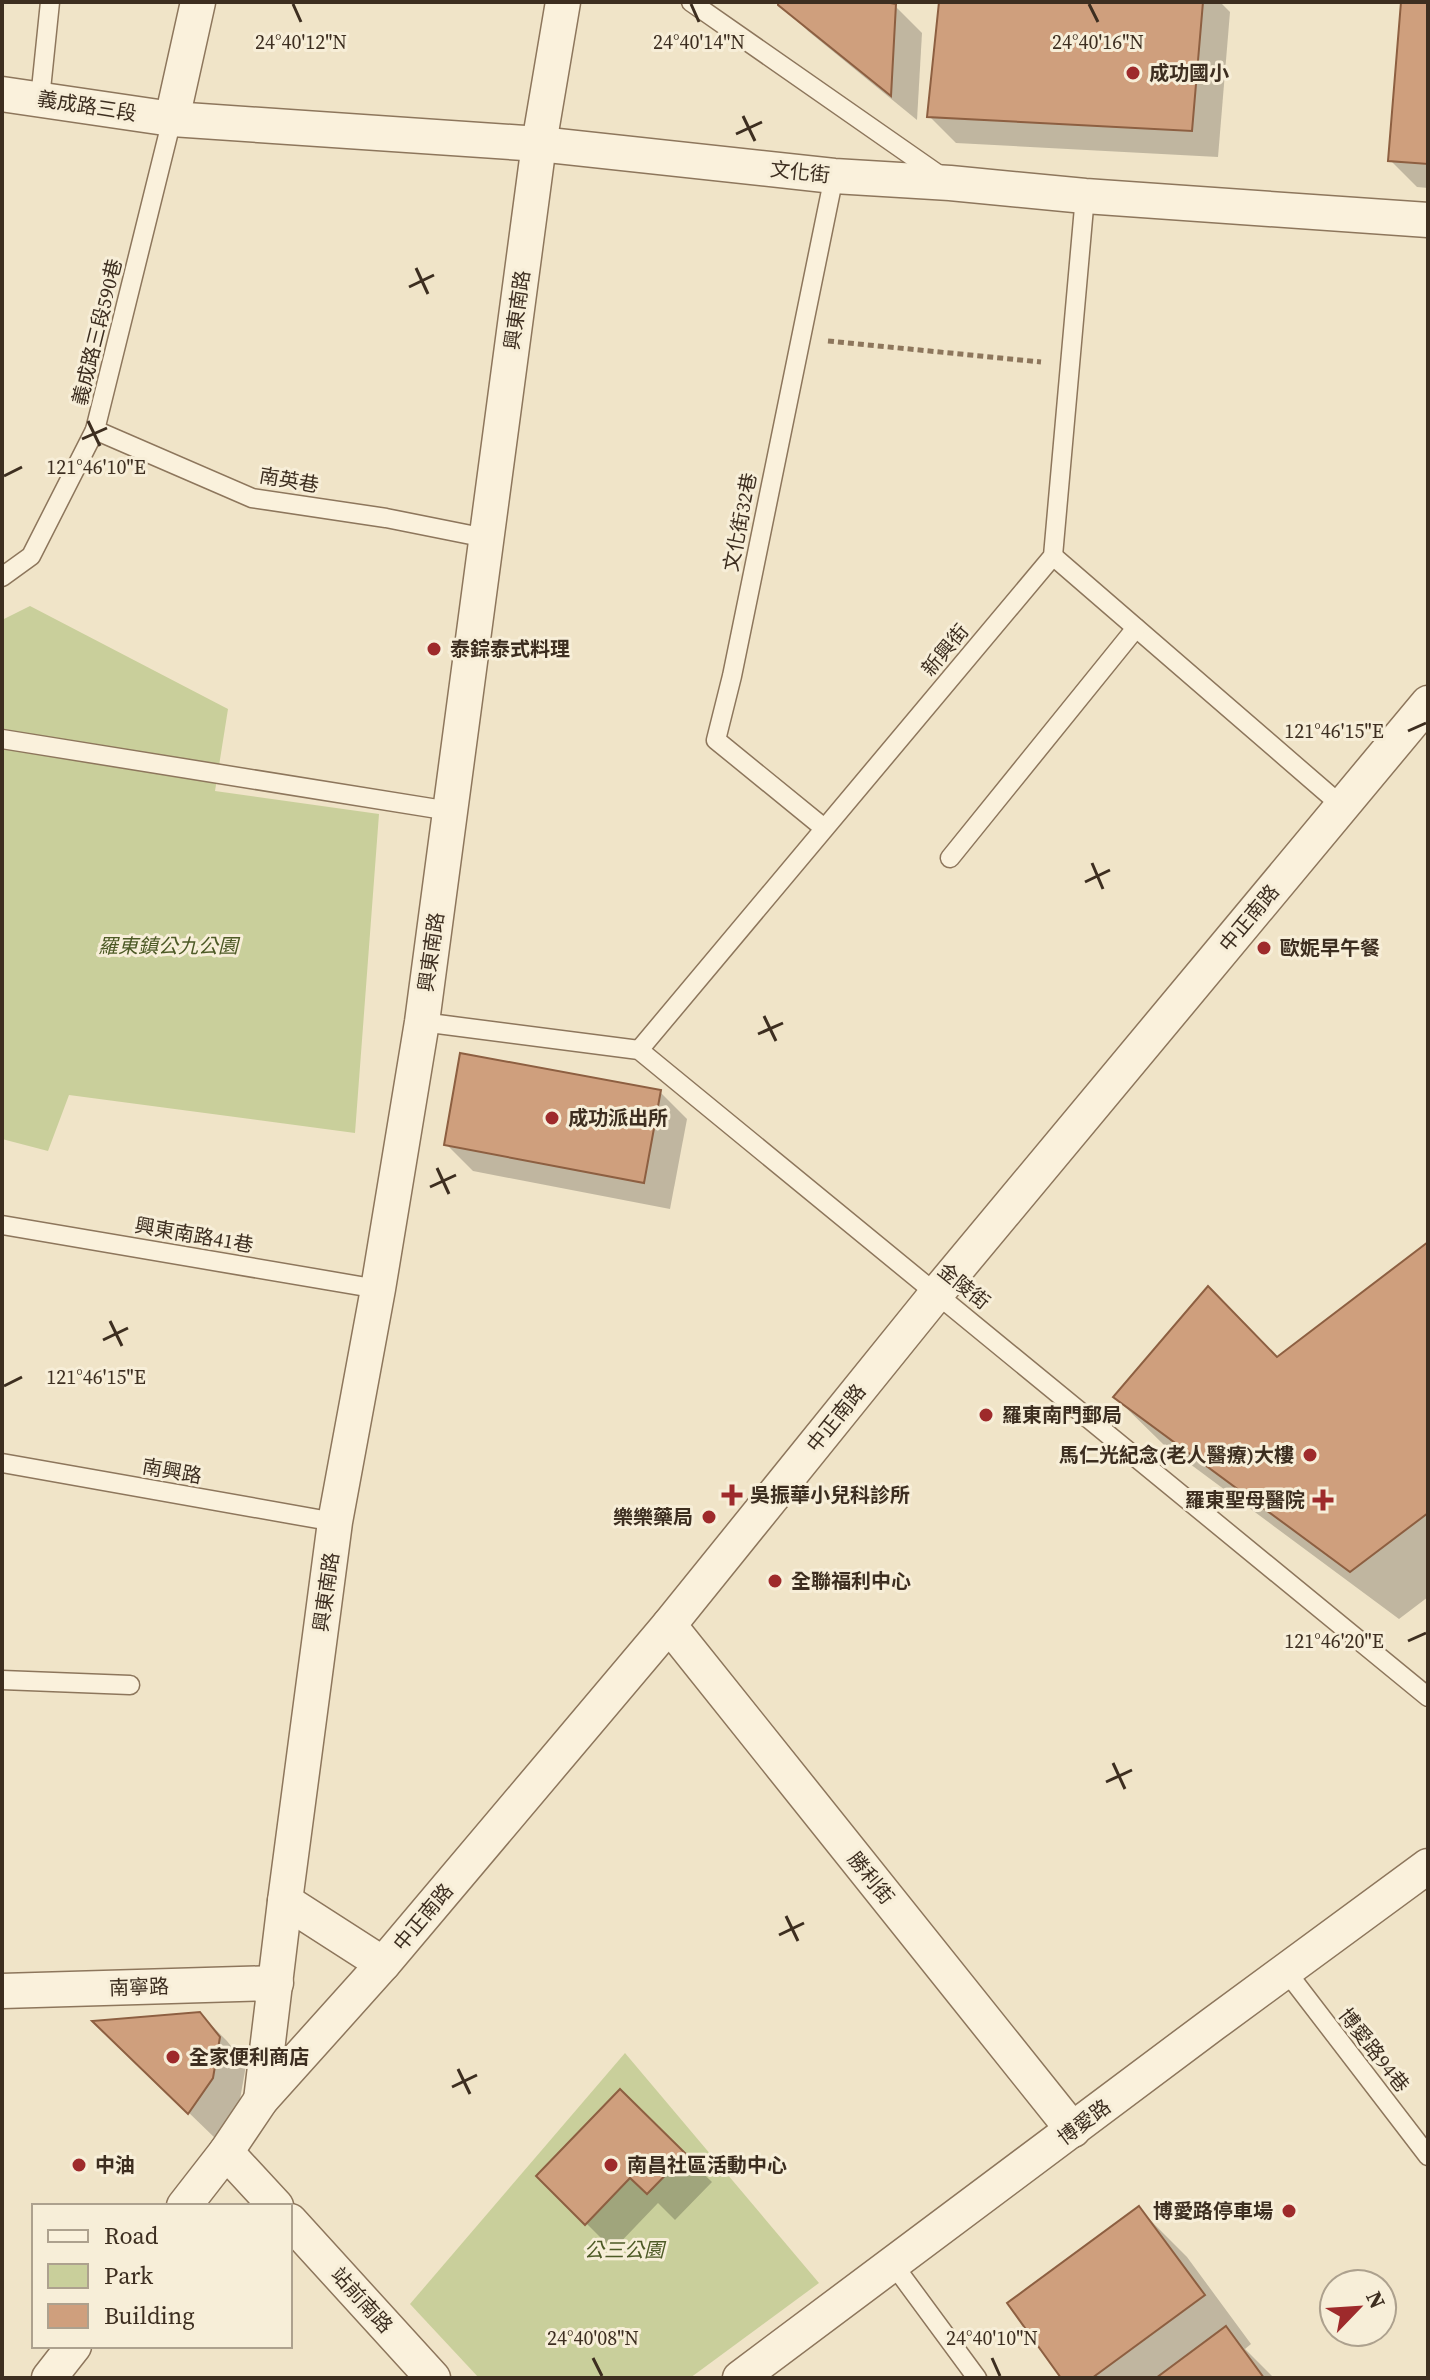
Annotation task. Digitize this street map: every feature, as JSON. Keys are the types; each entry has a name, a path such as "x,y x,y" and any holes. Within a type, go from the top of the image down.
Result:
{"street":[{"path":"172,119 198,2"},
{"name":"興東南路","path":"261,2100 335,1522 378,1289 422,1022 539,144 563,2"},
{"name":"義成路三段","path":"2,94 172,119"},
{"name":"文化街","path":"172,119 539,144 834,176 1428,220"},
{"name":"中正南路","path":"186,2204 261,2100 383,1964 669,1625 937,1293 1428,703"},
{"name":"勝利街","path":"669,1625 1073,2130"},
{"name":"博愛路","path":"740,2378 1213,2024 1424,1876"},
{"path":"285,1901 383,1964"},
{"name":"南寧路","path":"2,1991 276,1983"},
{"path":"226,2152 274,2204"},
{"name":"站前南路","path":"292,2223 433,2378"},
{"path":"49,2378 72,2348"}],"lane":[{"path":"40,99 50,2"},
{"path":"691,2 950,183"},
{"name":"義成路三段590巷","path":"2,577 31,556 95,430 172,119"},
{"name":"文化街32巷","path":"824,828 716,740 732,676 834,176"},
{"path":"1085,196 1053,556 1342,806"},
{"name":"南英巷","path":"95,430 252,498 386,518 486,538"},
{"name":"新興街","path":"639,1050 1053,556"},
{"path":"950,858 1136,628"},
{"path":"2,739 450,811"},
{"path":"422,1022 639,1050"},
{"name":"金陵街","path":"639,1050 1428,1697"},
{"name":"興東南路41巷","path":"2,1225 378,1289"},
{"name":"南興路","path":"2,1463 335,1522"},
{"path":"2,1680 130,1685"},
{"name":"博愛路94巷","path":"1286,1971 1428,2156"},
{"path":"893,2264 977,2378"}],"path":[{"path":"800,338 1070,365"}],"green space":[{"name":"羅東鎮公九公園","path":"30,606 228,709 215,791 379,814 355,1133 69,1095 48,1151 2,1139 2,620"},
{"name":"公三公園","path":"625,2053 819,2283 690,2378 479,2378 410,2304"}],"building":[{"path":"778,2 896,4 891,96 778,5"},
{"path":"939,2 1203,2 1192,131 927,117"},
{"path":"1401,2 1428,2 1428,164 1388,161"},
{"name":"成功派出所","path":"460,1053 661,1090 644,1183 444,1145"},
{"name":"馬仁光紀念(老人醫療)大樓","path":"1428,1242 1428,1513 1350,1572 1113,1397 1208,1286 1277,1357"},
{"name":"全家便利商店","path":"200,2012 220,2037 213,2078 188,2114 92,2021"},
{"name":"南昌社區活動中心","path":"620,2089 686,2154 647,2194 630,2178 585,2225 536,2176"},
{"path":"1139,2206 1205,2295 1092,2378 1061,2378 1007,2303"},
{"path":"1226,2326 1264,2378 1156,2378"}],"place":[{"name":"成功國小","path":"1133,73"},
{"name":"泰錝泰式料理","path":"434,649"},
{"name":"歐妮早午餐","path":"1264,948"},
{"name":"成功派出所","path":"552,1118"},
{"name":"羅東南門郵局","path":"986,1415"},
{"name":"馬仁光紀念(老人醫療)大樓","path":"1310,1455"},
{"name":"吳振華小兒科診所","path":"732,1495"},
{"name":"羅東聖母醫院","path":"1323,1500"},
{"name":"樂樂藥局","path":"709,1517"},
{"name":"全聯福利中心","path":"775,1581"},
{"name":"全家便利商店","path":"173,2057"},
{"name":"中油","path":"79,2165"},
{"name":"南昌社區活動中心","path":"611,2165"},
{"name":"博愛路停車場","path":"1289,2211"}]}
